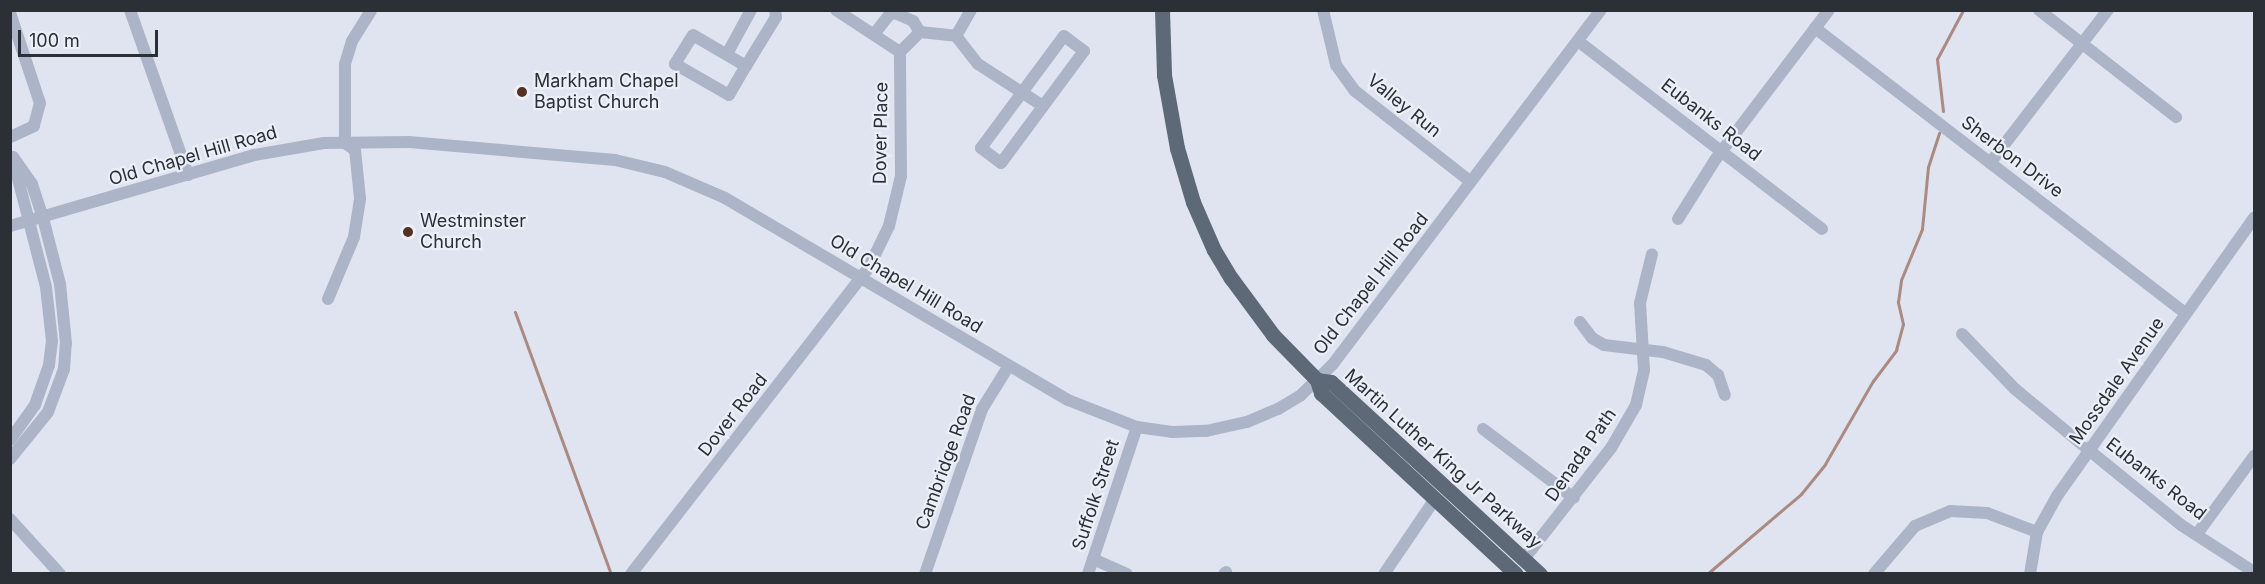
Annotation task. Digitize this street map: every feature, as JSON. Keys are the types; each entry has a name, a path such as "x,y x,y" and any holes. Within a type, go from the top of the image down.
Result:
{"main road":[{"name":"Martin Luther King Jr Parkway","path":"1162,10 1164,75 1175,138 1210,241 1257,314 1317,380 1322,393 1516,573"},
{"name":"Martin Luther King Jr Parkway","path":"1317,380 1331,382 1539,573"}],"street":[{"path":"130,10 188,175"},
{"path":"328,299 351,245 359,204 356,154 345,142 345,64 355,34 371,10"},
{"path":"727,54 751,10"},
{"path":"746,66 693,35 675,64 729,95 776,16 775,10"},
{"path":"836,10 875,33 900,52 920,32"},
{"path":"956,36 971,10"},
{"name":"Valley Run","path":"1323,10 1336,65 1355,91 1471,182"},
{"name":"Old Chapel Hill Road","path":"10,226 254,155 345,142 409,142 546,153 645,166 717,194 1068,400 1137,427 1190,432 1238,425 1278,409 1317,380 1344,352 1601,10"},
{"path":"1678,219 1722,151 1829,10"},
{"path":"2039,10 2175,117"},
{"path":"1990,163 2108,10"},
{"path":"10,13 40,103 34,126 10,137"},
{"path":"875,33 889,15 895,13 913,21 920,32"},
{"name":"Sherbon Drive","path":"1815,28 2186,314"},
{"path":"920,32 956,36 978,64 1043,106"},
{"path":"1064,36 1083,51 1043,106 1001,163 981,148 1064,36"},
{"name":"Eubanks Road","path":"1578,41 1822,229"},
{"name":"Dover Place","path":"861,278 882,243 898,195 903,137 900,52"},
{"path":"10,459 32,436 57,392 66,343 60,284 43,218 32,184 11,154"},
{"path":"10,440 16,425 43,387 52,341 46,287 11,154"},
{"name":"Mossdale Avenue","path":"2030,573 2037,532 2090,450 2254,218"},
{"name":"Denada Path","path":"1524,559 1574,498 1624,431 1636,405 1643,383 1644,350 1640,303 1653,254"},
{"name":"Dover Road","path":"631,573 861,278"},
{"path":"1580,322 1592,338 1604,345 1644,350 1706,365 1718,375 1725,394"},
{"name":"Eubanks Road","path":"1962,334 2015,390 2197,534 2254,572"},
{"name":"Cambridge Road","path":"925,573 982,409 1008,366"},
{"path":"16,425 32,436"},
{"name":"Suffolk Street","path":"1088,573 1137,427"},
{"path":"1483,429 1574,498"},
{"path":"2197,534 2254,456"},
{"path":"1384,573 1435,499"},
{"path":"1874,573 1915,526 1950,510 1987,513 2037,532"},
{"path":"10,519 60,573"},
{"path":"1093,559 1127,573"}],"waterway":[{"path":"1943,111 1937,59 1963,10"},
{"path":"1707,574 1801,494 1825,464 1873,381 1896,350 1903,324 1898,302 1901,280 1922,229 1928,167 1939,133"},
{"path":"515,312 611,574"}],"place":[{"name":"Markham Chapel Baptist Church","path":"522,92"},
{"name":"Westminster Church","path":"408,232"}]}
